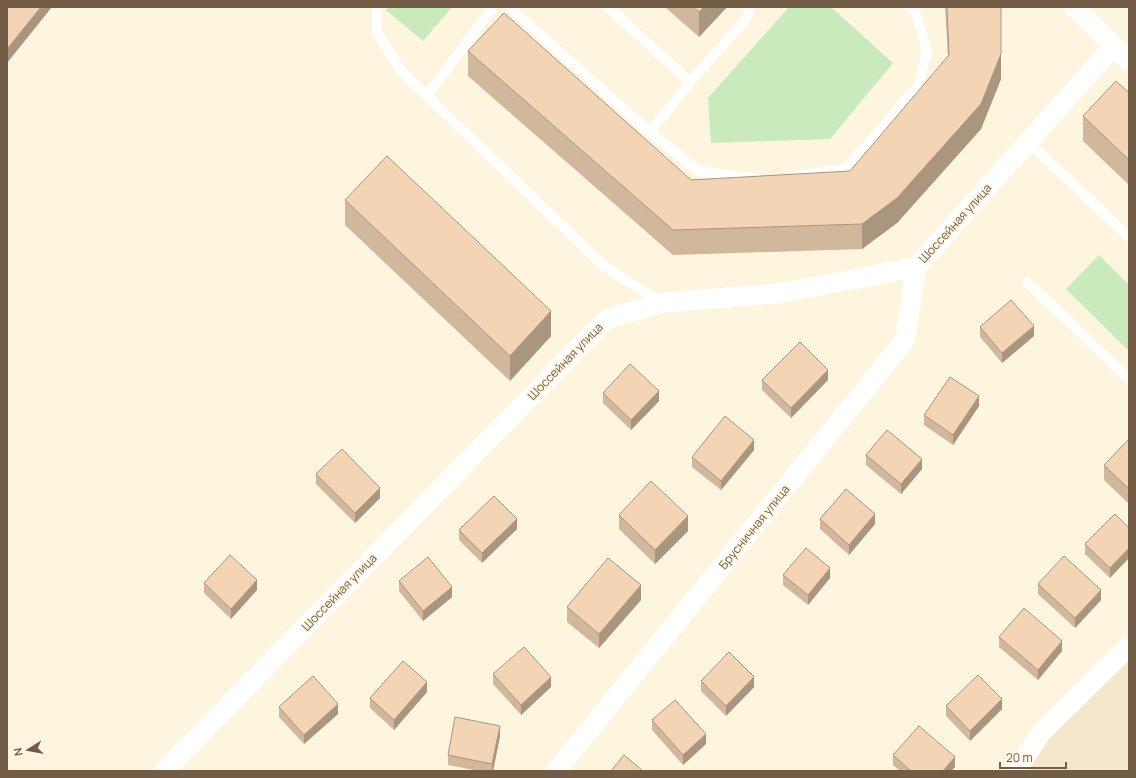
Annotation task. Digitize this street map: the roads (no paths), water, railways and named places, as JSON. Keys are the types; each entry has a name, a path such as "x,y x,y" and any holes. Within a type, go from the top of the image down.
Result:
{"street":[{"path":"1074,7 1129,61"},
{"name":"Шоссейная улица","path":"164,771 607,319 661,303 782,293 916,267 1114,46"},
{"name":"Брусничная улица","path":"556,771 905,340 916,267"},
{"path":"1016,771 1042,733 1129,646"}],"lane":[{"path":"377,7 377,33 402,72 604,266 661,303"},
{"path":"427,96 493,7"},
{"path":"509,7 650,132 698,171 766,180"},
{"path":"608,7 690,82"},
{"path":"650,132 690,82 746,19 750,7"},
{"path":"788,177 846,168 918,86 927,51 916,13 909,7"},
{"path":"1028,142 1129,237"},
{"path":"1027,282 1129,378"}]}
